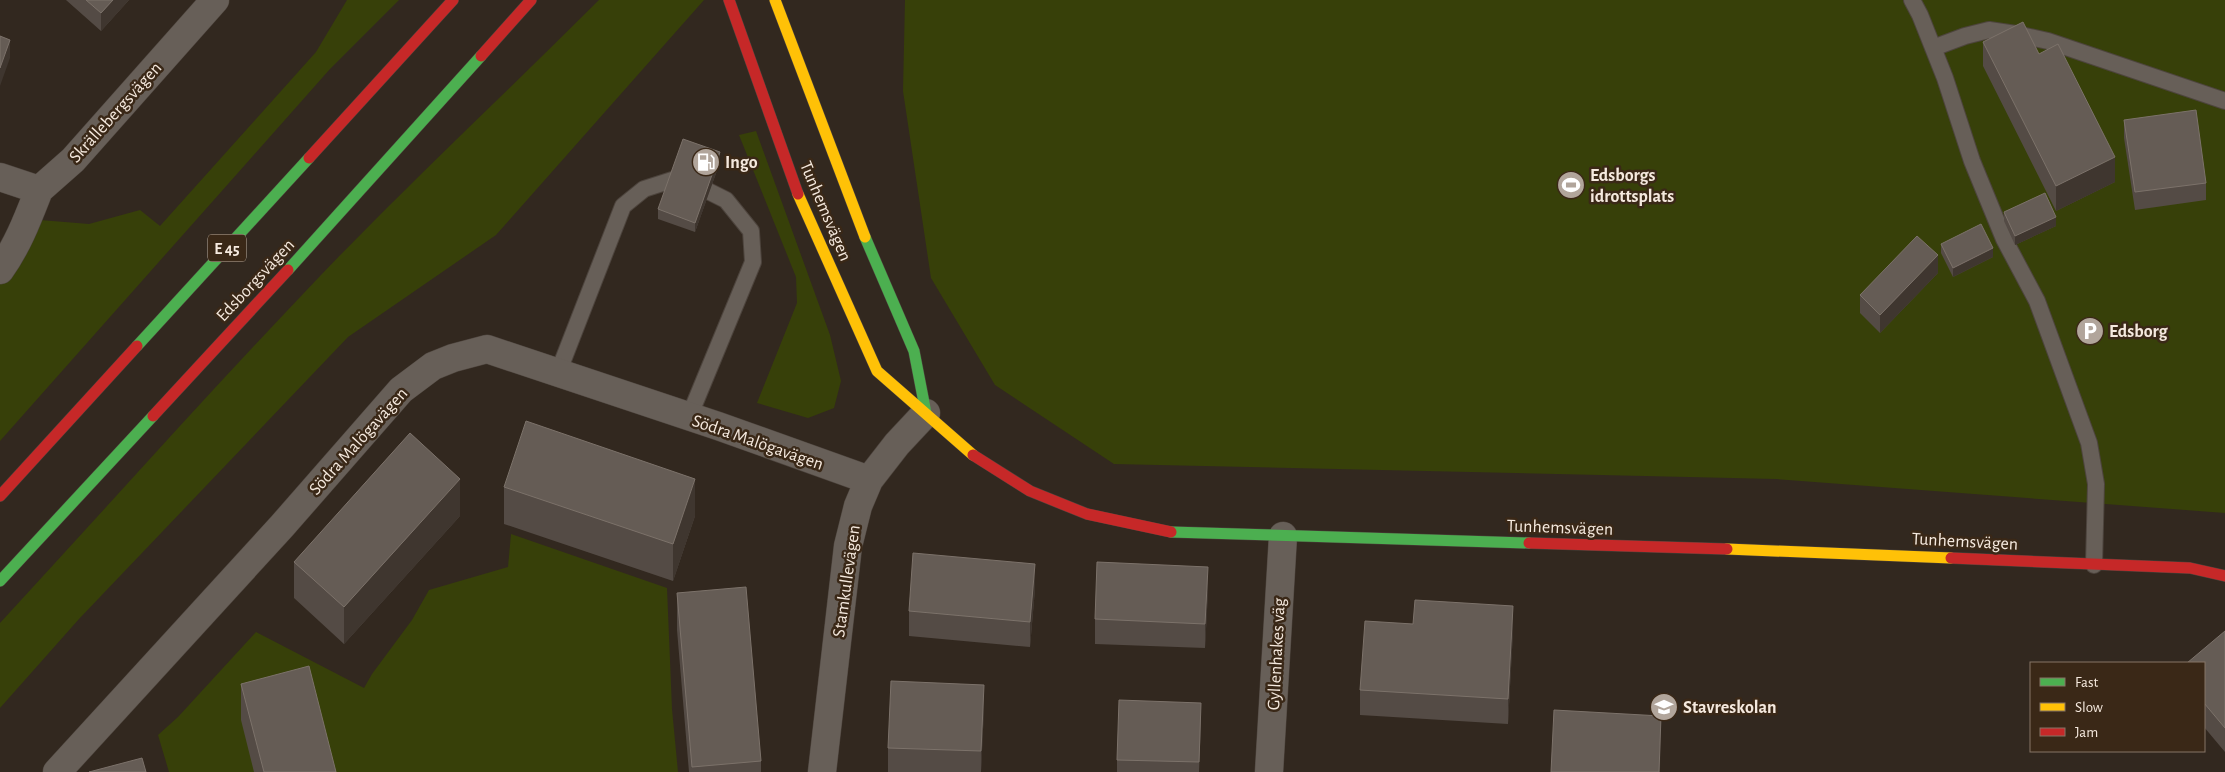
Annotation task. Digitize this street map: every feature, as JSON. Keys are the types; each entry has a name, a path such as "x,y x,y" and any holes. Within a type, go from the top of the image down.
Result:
{"main road":[{"name":"E 45","path":"0,496 453,0"},
{"name":"Edsborgsvägen","path":"0,581 305,252 531,0"},
{"name":"Tunhemsvägen","path":"729,0 800,197 877,371 972,454 1030,491 1087,514 1165,532 1842,553 2190,568 2225,576"},
{"name":"Tunhemsvägen","path":"774,0 862,229 914,351 926,413"}],"street":[{"name":"Skrällebergsvägen","path":"39,190 73,160 215,0"},
{"path":"0,177 39,190 28,221 11,255 0,270"},
{"name":"Södra Malögavägen","path":"57,772 282,526 402,390 433,366 453,358 487,349 869,480"},
{"name":"Stamkullevägen","path":"822,772 848,546 858,506 869,480 897,444 926,413"},
{"name":"Gyllenhakes väg","path":"1269,772 1283,536"}],"lane":[{"path":"1912,0 1945,78 1972,161 2004,239 2037,301 2089,443 2096,484 2094,565"},
{"path":"1933,48 1965,36 1990,30 2016,34 2048,41 2225,101"},
{"path":"558,373 623,206 644,189 672,180 700,187 726,200 751,231 753,262 689,417"}],"green space":[{"path":"347,0 399,0 330,69 0,441 0,282 40,220 89,224 140,210 160,226 316,52"},
{"path":"599,0 704,0 496,235 348,337 79,619 0,708 0,623 321,275 389,205"},
{"name":"Edsborgs idrottsplats","path":"905,0 2225,0 2225,513 1776,479 1114,464 995,385 931,278 903,91"},
{"path":"756,131 830,335 841,381 834,408 808,418 757,403 797,303 796,277 739,135"},
{"path":"511,534 667,588 672,709 678,772 169,772 158,735 178,717 256,632 364,688 372,674 412,620 429,590 508,567"}],"building":[{"path":"86,0 113,0 101,13"},
{"path":"2023,22 2039,54 2058,44 2115,157 2056,186 1983,42"},
{"path":"0,36 10,40 0,68"},
{"path":"2196,110 2206,183 2135,192 2124,120"},
{"path":"683,139 720,152 695,223 658,209"},
{"path":"2045,193 2056,217 2015,236 2004,212"},
{"path":"1981,224 1993,248 1953,268 1941,244"},
{"path":"1917,236 1938,255 1880,315 1860,295"},
{"path":"526,421 695,479 673,544 504,487"},
{"path":"410,433 460,479 344,607 294,562"},
{"path":"913,553 1035,564 1030,622 909,611"},
{"path":"1097,562 1208,567 1205,624 1095,619"},
{"path":"746,587 761,761 692,767 677,593"},
{"path":"1415,600 1513,606 1508,699 1360,690 1365,621 1413,624"},
{"path":"2225,631 2225,728 2205,704 2205,662 2188,662"},
{"path":"309,666 336,772 264,772 241,684"},
{"path":"891,681 984,685 981,751 888,748"},
{"path":"1119,700 1201,703 1199,762 1117,760"},
{"path":"1554,710 1661,716 1659,772 1551,772"},
{"path":"142,758 146,772 89,772"}],"traffic: fast":[{"path":"288,270 481,56"},
{"path":"137,346 309,158"},
{"path":"865,237 914,351 926,413"},
{"path":"0,581 153,416"},
{"path":"1171,532 1529,543"}],"traffic: slow":[{"path":"775,0 865,237"},
{"path":"798,194 877,371 973,455"},
{"path":"1727,549 1951,558"}],"traffic: jam":[{"path":"309,158 453,0"},
{"path":"481,56 531,0"},
{"path":"729,0 798,194"},
{"path":"153,416 288,270"},
{"path":"0,496 137,346"},
{"path":"973,455 1030,491 1087,514 1171,532"},
{"path":"1529,543 1727,549"},
{"path":"1951,558 2190,568 2225,576"}],"place":[{"name":"Ingo","path":"706,162"},
{"name":"Edsborgs idrottsplats","path":"1571,185"},
{"name":"Edsborg","path":"2090,331"},
{"name":"Stavreskolan","path":"1664,707"}]}
